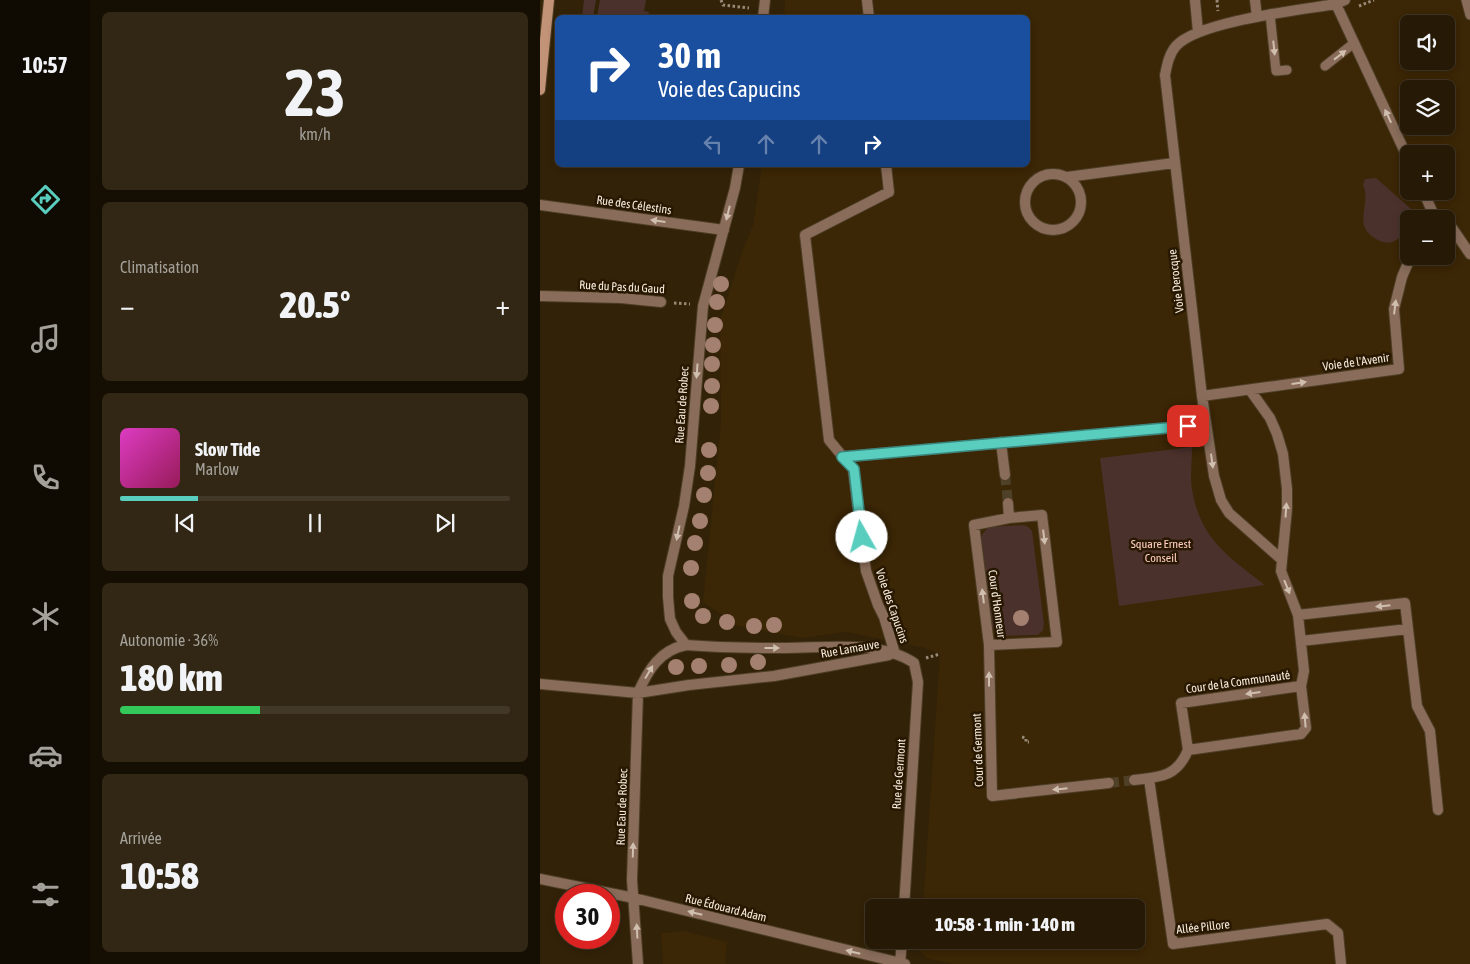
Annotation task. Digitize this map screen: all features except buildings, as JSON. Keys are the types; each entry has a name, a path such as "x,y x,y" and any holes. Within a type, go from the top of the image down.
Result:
{"street":[{"path":"540,90 549,0"},
{"path":"867,0 869,15"},
{"path":"1194,0 1198,32"},
{"path":"1255,0 1257,16"},
{"path":"1340,2 1347,28 1402,145"},
{"name":"Voie Derocque","path":"1281,558 1229,513 1221,500 1214,476 1202,396 1165,75 1169,59 1176,46 1198,32 1257,16 1340,2"},
{"path":"1067,177 1079,191 1081,200 1080,210 1076,218 1069,225 1060,229 1050,230 1033,222 1025,206 1025,197 1028,188 1041,176 1049,173 1067,177 1174,163"},
{"name":"Rue Eau de Robec","path":"686,645 676,632 670,619 668,576 684,506 690,466 703,306 724,230 739,167"},
{"name":"Voie des Capucins","path":"886,167 889,192 805,235 829,440 854,469 866,571 884,617 895,654"},
{"name":"Rue des Célestins","path":"540,205 724,230"},
{"path":"1455,232 1470,254"},
{"name":"Voie de l'Avenir","path":"1202,396 1398,368 1394,309 1402,277 1408,265"},
{"name":"Rue du Pas du Gaud","path":"540,296 622,298 661,302"},
{"path":"1250,390 1270,418 1283,454 1287,509 1281,571 1298,615 1304,671 1301,686"},
{"path":"842,457 1206,425"},
{"path":"1001,442 1005,475"},
{"path":"1008,503 1009,518"},
{"name":"Cour d'Honneur","path":"1042,515 1057,642 989,645 974,525 1009,518 1042,515"},
{"path":"1298,615 1405,603 1417,706 1430,731 1438,810"},
{"path":"1301,642 1408,629"},
{"name":"Rue Eau de Robec","path":"638,964 632,880 638,693 646,675 658,659 677,647 686,645 723,648"},
{"name":"Cour de Germont","path":"989,645 992,796 1109,783"},
{"name":"Rue Lamauve","path":"723,648 870,648 895,654"},
{"name":"Rue Lamauve","path":"540,684 638,693 689,685 774,676 895,654"},
{"name":"Rue de Germont","path":"895,654 903,656 914,663 918,682 905,899"},
{"name":"Cour de la Communauté","path":"1301,686 1306,728 1301,734 1188,750 1181,703 1301,686"},
{"path":"1134,780 1166,775 1175,771 1184,760 1188,750"},
{"name":"Allée Pillore","path":"1148,778 1172,944 1327,924 1338,933 1341,964"},
{"name":"Rue Édouard Adam","path":"540,880 634,898 902,964"},
{"path":"902,949 902,964"}],"lane":[{"path":"1466,0 1470,15"},
{"path":"1270,14 1276,71 1287,70"},
{"path":"1325,66 1354,43"}],"path":[{"path":"721,0 723,5 764,9"},
{"path":"1358,7 1374,0"},
{"name":"Rue du Pas du Gaud","path":"661,302 703,306"},
{"path":"1022,738 1026,738 1026,742 1029,742"}],"shaded area":[{"path":"785,0 1470,0 1470,964 953,964 926,958 921,952 921,949 1145,949 1145,899 924,899 940,654 925,648 847,632 802,638 738,626 703,602 721,421 720,320 742,252 753,225 762,167 1030,167 1030,15 784,15"},
{"path":"684,931 727,942 725,963 729,964 663,964 661,933"}],"green space":[{"path":"584,0 596,0 593,15 582,15"},
{"path":"600,0 646,0 644,11 649,12 648,15 597,15"},
{"path":"1376,178 1410,208 1411,210 1400,210 1400,237 1392,242 1385,243 1376,239 1365,227 1363,221 1365,192 1363,185 1365,179"},
{"name":"Square Ernest Conseil","path":"1192,447 1192,489 1202,521 1218,545 1239,565 1265,585 1119,606 1100,458"},
{"path":"1024,525 1032,531 1044,624 1043,630 1038,635 1001,636 992,627 980,540 983,533 989,527"}],"tunnel":[{"path":"1005,475 1008,503"},
{"path":"1109,783 1134,780"}],"route":[{"path":"862,537 854,469 842,457 1188,426"}]}
